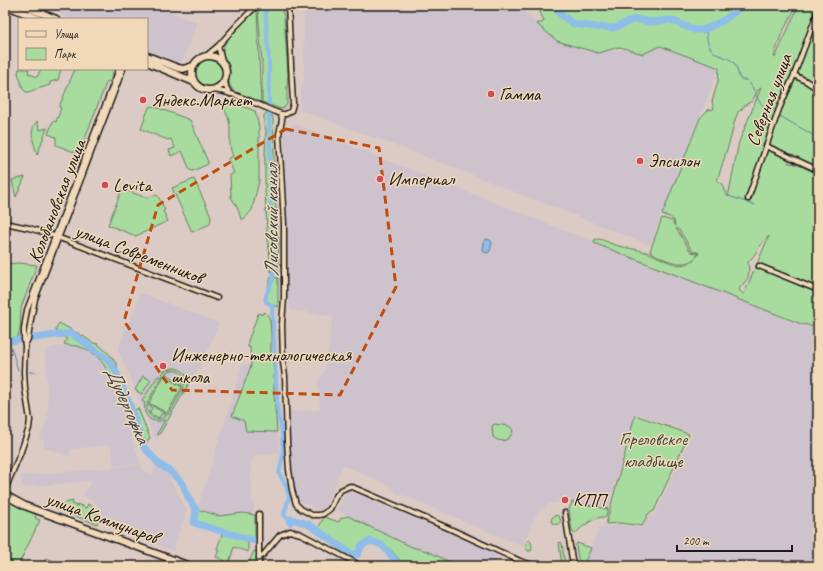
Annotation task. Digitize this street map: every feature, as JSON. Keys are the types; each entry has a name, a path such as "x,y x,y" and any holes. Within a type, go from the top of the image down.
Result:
{"street":[{"path":"21,5 54,18"},
{"path":"194,82 192,72 193,66 197,60 206,56 218,46 236,25 257,5"},
{"path":"148,62 194,82 202,89 221,91 281,114 289,113 293,104 288,5"},
{"path":"5,6 36,18"},
{"name":"Северная улица","path":"748,199 779,109 818,11"},
{"path":"812,28 818,31"},
{"path":"218,46 226,70 226,87 230,94"},
{"path":"148,56 178,68 184,69 193,66"},
{"path":"206,56 216,57 222,61"},
{"name":"Колобановская улица","path":"5,490 29,428 30,411 25,388 24,372 25,346 28,339 35,299 119,70"},
{"name":"Колобановская улица","path":"57,238 123,70"},
{"path":"794,74 818,89"},
{"path":"212,90 221,86 225,80"},
{"path":"281,114 282,120 279,134 284,224 284,298 282,324 283,362 285,376 289,470 296,504 301,509 312,514 323,514 330,509 336,496 341,490 350,486 520,561 536,566"},
{"path":"766,146 818,170"},
{"name":"улица Современников","path":"5,223 29,228 217,298"},
{"path":"759,266 818,290"},
{"name":"улица Коммунаров","path":"5,495 25,506 190,566"},
{"path":"565,513 573,566"},
{"path":"259,514 259,566"},
{"path":"259,558 280,535 290,531 302,534 358,565"}],"highlighted area":[{"path":"286,129 379,148 396,287 340,395 172,390 124,321 158,205"}],"shaded area":[{"path":"59,5 151,5 197,23 181,65 148,51 148,18 68,18 61,15"},
{"path":"306,5 505,5 520,8 557,41 598,53 660,46 719,68 650,245 429,158 300,110 301,86 304,86 304,14"},
{"path":"295,124 818,330 818,566 583,566 599,527 620,525 643,528 649,516 654,517 693,433 635,413 608,509 567,501 549,504 537,513 522,546 395,492 390,486 343,465 323,512 299,501 293,489 289,442 289,412 320,410 318,380 325,371 333,316 290,310 288,296 288,197 286,194 284,129"},
{"name":"Инженерно-технологическая школа","path":"141,293 219,323 204,359 156,441 121,356 117,352"},
{"path":"66,345 84,348 97,355 103,363 124,404 133,441 141,464 114,466 111,445 72,449 69,456 43,447 45,441 39,439 47,420 48,406 46,358 44,352 51,348"},
{"path":"243,363 251,366 232,416 244,421 246,431 277,432 280,454 255,455 250,463 252,498 255,507 252,514 243,513 219,516 197,509"},
{"path":"141,465 142,469 152,475 157,465 170,475 169,477 187,510 174,551 103,524 101,509 93,501 82,495 91,481 22,487 21,476"},
{"path":"347,490 497,554 491,566 458,566 427,551 412,547 337,510"}],"green space":[{"path":"268,5 279,5 284,17 288,74 287,104 281,109 262,102 262,61 258,11"},
{"path":"539,5 597,5 605,7 619,5 797,5 781,35 774,56 775,58 799,5 818,5 818,173 790,159 788,163 796,164 818,174 818,329 805,324 804,325 594,243 594,240 602,240 615,245 646,252 673,264 686,264 694,259 689,262 682,263 668,261 650,251 662,218 673,221 675,226 674,220 662,215 700,118 708,110 714,109 712,102 718,81 719,68 660,46 643,54 620,47 598,53 557,41 537,24 543,22 544,20 541,15","holes":["761,88 739,142 728,197 726,194 727,192 724,191 723,185 717,181 734,123 738,112 752,101 758,90","676,228 680,231 693,252 698,252 699,254 694,259 698,253 691,252","769,236 744,294 739,289 748,278 748,262"]},
{"path":"257,10 261,104 242,97 231,87 229,82 230,72 223,53 226,41 230,35"},
{"path":"209,58 215,59 223,67 223,79 215,87 209,88 203,87 195,79 194,73 195,67 203,59"},
{"path":"19,70 29,70 28,73 37,77 40,70 61,70 58,80 50,82 50,85 28,92 23,89 18,73"},
{"path":"75,70 114,70 110,82 107,81 79,154 56,145 56,137 48,134 53,121 56,122 61,108 59,107"},
{"path":"226,100 255,111 259,127 259,181 252,210 244,219 241,219 238,209 231,197 230,175 234,173 228,159 233,156 230,147 229,121 225,109"},
{"path":"153,106 190,120 208,164 193,171 190,170 182,151 171,156 169,150 175,148 171,139 168,140 141,129 149,107"},
{"path":"267,113 272,116 273,119 273,169 277,233 279,240 278,270 276,273 270,271 266,219 266,130 264,115"},
{"path":"37,121 40,130 47,128 37,155 32,133 34,125"},
{"path":"25,177 16,197 12,180"},
{"path":"194,179 211,216 210,224 192,232 172,188"},
{"path":"122,189 147,198 155,195 158,196 165,210 163,211 168,221 136,236 108,225"},
{"path":"19,263 37,265 21,308 18,337 5,340 5,264"},
{"path":"271,277 278,278 278,307 267,304 264,299"},
{"path":"265,312 270,320 277,432 246,431 244,421 232,416 251,366 250,347 248,347 248,341 258,314 260,313 261,315"},
{"path":"59,323 93,343 98,344 111,356 117,365 118,370 112,379 103,363 92,352 78,346 64,344 67,339 56,331"},
{"path":"174,368 179,369 186,376 188,381 190,377 192,378 159,435 157,434 165,420 156,421 149,418 145,412 145,403 142,401 158,376 160,377 165,370","holes":["171,370 178,371 184,376 185,385 165,373","163,375 184,387 168,415 147,403","147,405 152,408 149,413 159,418 162,413 166,416 159,419 152,417 148,412"]},
{"path":"143,376 151,380 142,394 135,390"},
{"path":"164,376 182,387 167,413 149,403"},
{"path":"138,408 150,438 144,445 133,411"},
{"name":"Гореловское кладбище","path":"635,415 689,434 654,511 648,514 642,526 620,523 606,524"},
{"path":"495,424 509,426 513,430 508,439 502,441 493,437 492,426"},
{"path":"5,501 12,502 36,514 35,518 40,520 18,566 5,566"},
{"path":"73,501 72,504 77,506 77,504 86,508 88,504 93,508 98,515 97,524 56,509 58,505"},
{"path":"572,502 608,509 606,517 598,518 589,522 575,534 572,531 569,509"},
{"path":"197,509 219,516 243,513 255,515 255,539 195,522"},
{"path":"556,515 561,520 556,525 551,520"},
{"path":"348,516 412,547 427,551 458,566 404,566 398,557 383,544 377,541 371,539 366,540 355,552 352,552 344,549 318,529 324,517 339,522 341,518"},
{"path":"223,532 248,540 248,552 234,547 228,566 222,565 224,560 216,557"},
{"path":"528,540 530,540 532,546 531,551 528,551 525,547"},
{"path":"560,542 562,543 565,566 562,566"},
{"path":"577,543 591,548 583,566 579,566"},
{"path":"254,551 257,552 257,566 249,566 251,557"},
{"path":"46,558 54,561 52,566 42,566"}],"water":[{"path":"486,239 492,242 488,253 484,252 483,250"}],"waterway":[{"name":"Лиговский канал","path":"265,5 269,63 271,209 274,260 273,279 266,295 266,302 272,305 278,414 282,433 283,455 279,473 286,486 289,497 284,515 292,519"},
{"path":"552,5 561,15 574,24 614,28 635,19 650,22 671,20 694,30 703,30 724,20 744,5"},
{"path":"706,28 709,46 712,50 735,64 740,79 746,80 750,84 760,103 769,109 776,110"},
{"path":"780,116 818,138"},
{"path":"729,196 746,202"},
{"path":"747,203 755,205"},
{"name":"Дудергофка","path":"34,338 71,333 107,359 116,371 144,447 159,464 170,471 183,484 188,497 196,510 194,523 255,541"},
{"name":"Дудергофка","path":"5,342 17,340"},
{"path":"5,343 11,347 18,370"},
{"path":"29,372 36,372"},
{"name":"Дудергофка","path":"290,522 292,519 308,524 353,555 358,554 361,546 370,541 382,545 400,566"}],"place":[{"name":"Гамма","path":"491,94"},
{"name":"Яндекс.Маркет","path":"143,100"},
{"name":"Эпсилон","path":"640,161"},
{"name":"Империал","path":"380,179"},
{"name":"Levita","path":"105,185"},
{"name":"Инженерно-технологическая школа","path":"163,366"},
{"name":"КПП","path":"565,500"}]}
